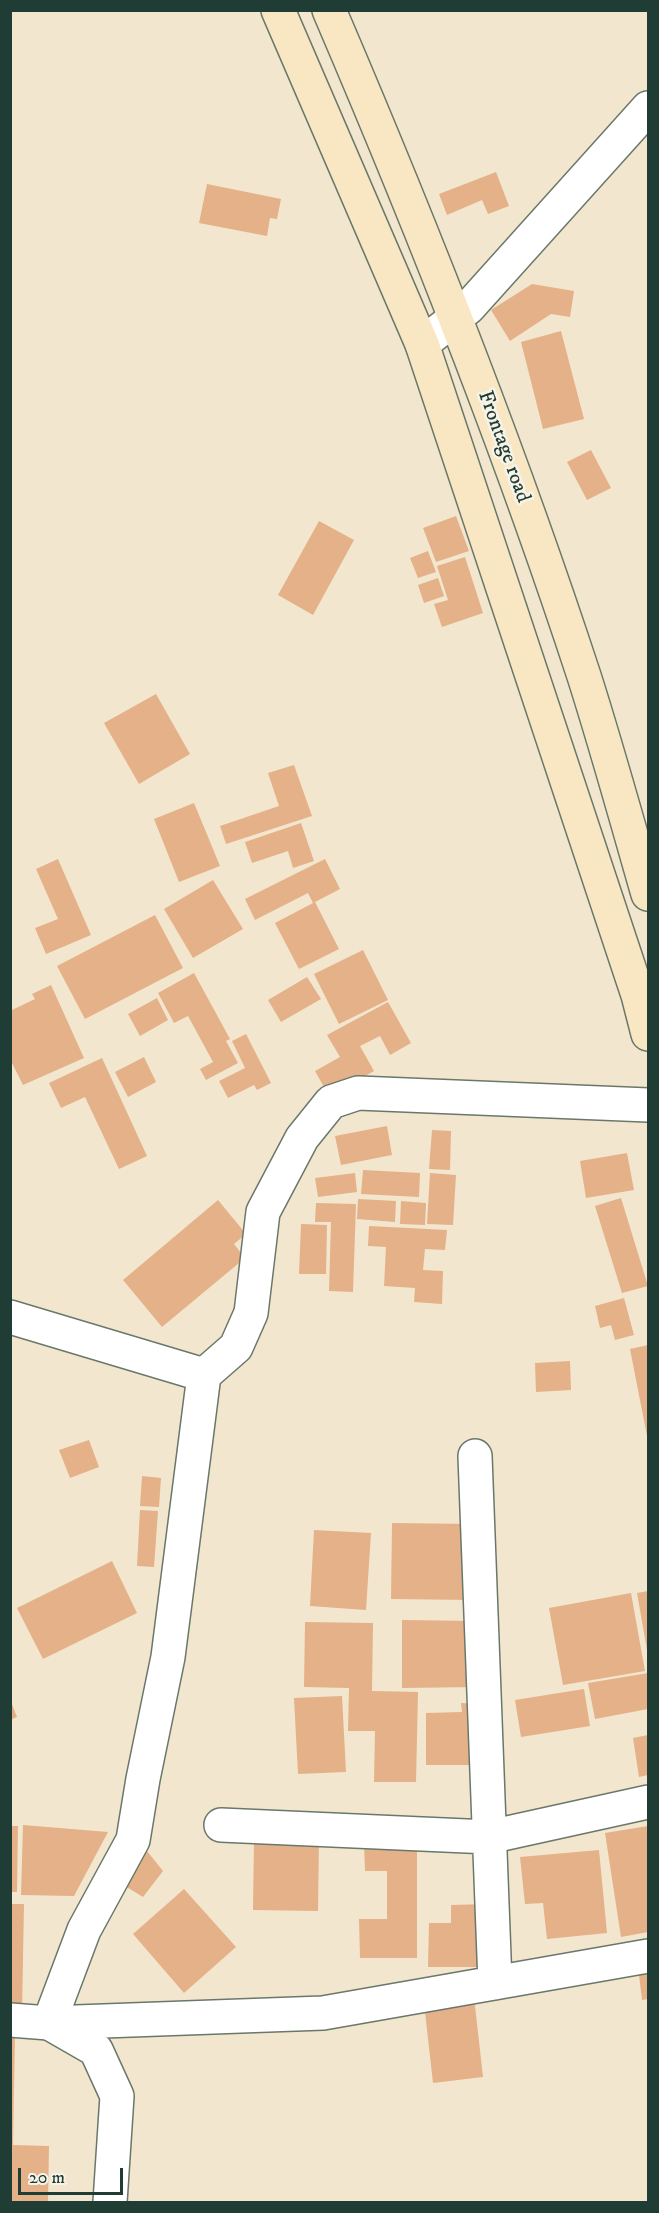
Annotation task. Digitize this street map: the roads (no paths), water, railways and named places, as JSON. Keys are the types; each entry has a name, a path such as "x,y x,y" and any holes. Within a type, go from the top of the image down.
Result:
{"main road":[{"path":"278,10 422,344 643,994 648,1034"},
{"name":"Frontage road","path":"329,10 368,101 492,412 584,677 648,894"}],"street":[{"path":"422,344 469,307 648,108"},
{"path":"49,2023 84,1930 106,1894 133,1840 168,1657 204,1375 236,1347 251,1313 263,1212 302,1138 331,1102 358,1093 648,1104"},
{"path":"10,1317 204,1375"},
{"path":"475,1456 495,1983"},
{"path":"221,1825 489,1837 648,1802"},
{"path":"10,2020 49,2023 323,2013 648,1956"},
{"path":"49,2023 96,2050 117,2096 110,2202"}]}
